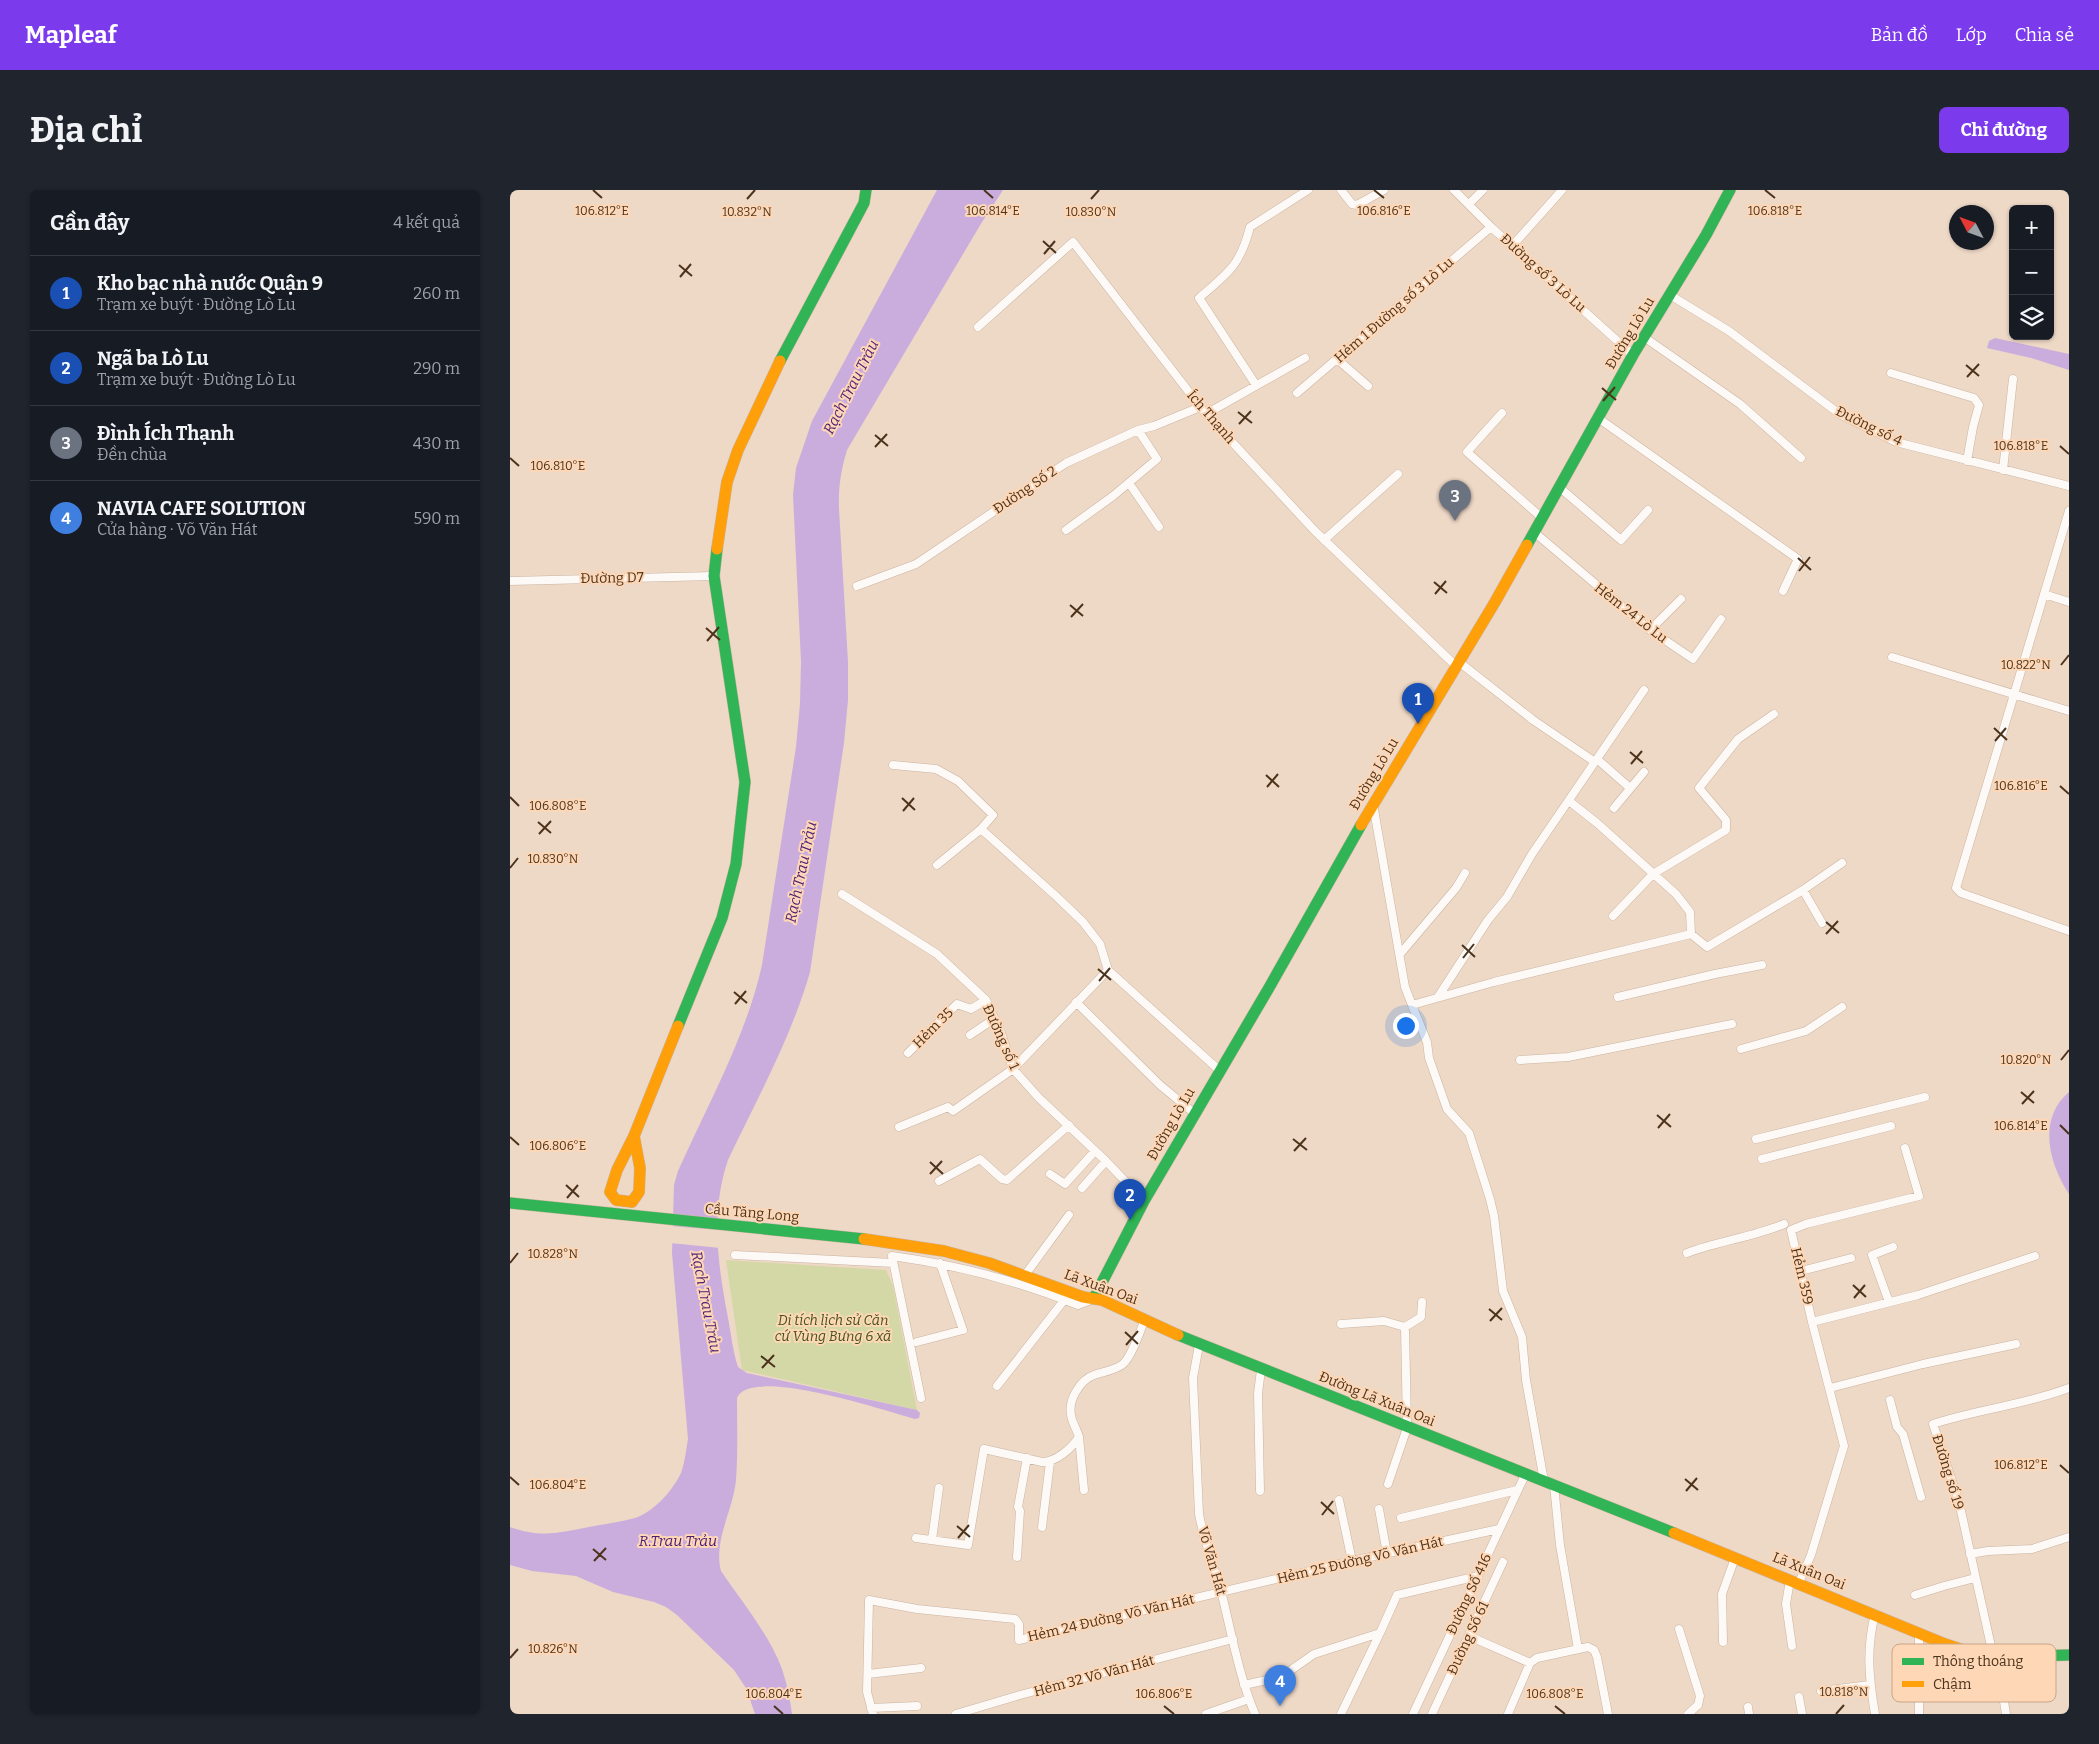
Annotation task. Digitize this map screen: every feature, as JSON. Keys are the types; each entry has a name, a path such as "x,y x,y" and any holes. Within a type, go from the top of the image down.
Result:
{"street":[{"path":"864,203 866,190"},
{"path":"634,1136 640,1168 639,1192 632,1202 616,1200 610,1192 620,1161 634,1136 722,918 736,864 745,782 714,576 723,506 738,450 785,349 871,190"},
{"path":"1256,386 1199,298 1234,267 1245,244 1250,227 1308,190"},
{"path":"1341,190 1355,205 1384,190"},
{"name":"Đường số 3 Lò Lu","path":"1454,190 1491,227 1514,245 1633,355"},
{"path":"1469,204 1483,190"},
{"path":"1514,245 1562,190"},
{"name":"Đường Lò Lu","path":"1094,1298 1144,1201 1194,1113 1270,986 1373,804 1458,664 1633,355 1730,190"},
{"name":"Hẻm 1 Đường số 3 Lò Lu","path":"1297,393 1491,227"},
{"name":"Ích Thạnh","path":"978,327 1073,242 1200,407 1324,540 1458,664 1533,720 1596,760 1630,788"},
{"name":"Đường số 4","path":"1670,295 1729,331 1841,415 1896,442 2069,486"},
{"path":"1644,337 1740,404 1801,458"},
{"path":"1206,414 1304,358"},
{"path":"1337,359 1368,386"},
{"path":"1891,373 1974,398 1979,405 1967,461"},
{"path":"2004,470 2013,379"},
{"name":"Đường Số 2","path":"857,586 916,564 1066,463 1138,430 1154,426 1200,407"},
{"path":"1502,413 1467,452 1542,518"},
{"path":"1598,418 1798,559 1783,591"},
{"path":"1066,530 1129,483 1157,459 1138,430"},
{"path":"1324,540 1398,474"},
{"path":"1129,483 1159,527"},
{"path":"1559,487 1621,540 1648,510"},
{"path":"2069,511 1956,888 1961,894 2069,931"},
{"name":"Hẻm 24 Lò Lu","path":"1534,532 1650,630 1693,659 1721,619"},
{"name":"Đường D7","path":"510,581 714,576"},
{"path":"2044,594 2069,602"},
{"path":"1650,630 1681,599"},
{"path":"1892,657 2069,711"},
{"path":"1438,997 1488,920 1507,897 1532,854 1644,690"},
{"path":"1613,916 1653,874 1726,830 1726,820 1699,788 1738,739 1774,714"},
{"path":"893,765 936,769 958,781 993,815 981,829 937,865"},
{"path":"1614,808 1644,772"},
{"path":"1569,801 1597,823 1676,894 1690,912 1692,934 1707,947 1803,890 1842,863"},
{"path":"1373,804 1405,988 1427,1042 1430,1058 1447,1109 1469,1133 1490,1199 1494,1216 1503,1291 1522,1337 1526,1380 1549,1483 1578,1649"},
{"path":"981,829 1057,896 1083,922 1100,944 1108,970 1219,1070"},
{"path":"1400,954 1456,888 1465,873"},
{"path":"1803,890 1822,923"},
{"name":"Đường số 1","path":"842,894 938,954 986,1000 1013,1068 1039,1098 1106,1161 1144,1201"},
{"path":"1412,1004 1692,934"},
{"path":"1618,997 1714,974 1762,965"},
{"path":"899,1127 948,1107 953,1110 1013,1068 1108,970"},
{"name":"Hẻm 35","path":"908,1053 957,1004 971,1009 986,1000"},
{"path":"1076,1002 1160,1085 1194,1113"},
{"path":"1741,1049 1806,1031 1842,1007"},
{"path":"970,1036 994,1019"},
{"path":"1520,1060 1568,1057 1732,1024"},
{"path":"1756,1138 1925,1097"},
{"path":"939,1181 980,1159 1002,1179 1007,1180 1069,1126"},
{"path":"1762,1159 1892,1126"},
{"name":"Hẻm 359","path":"1792,1646 1786,1604 1794,1582 1817,1538 1844,1446 1812,1322 1791,1230 1806,1224 1919,1196 1905,1148"},
{"path":"1050,1174 1065,1184 1095,1151"},
{"path":"1082,1188 1106,1161"},
{"name":"Cầu Tăng Long","path":"510,1203 893,1242 944,1251 989,1263"},
{"path":"1025,1275 1069,1215"},
{"path":"1687,1253 1703,1247 1765,1232 1784,1224"},
{"path":"1889,1302 1872,1256 1875,1252 1893,1247"},
{"path":"735,1255 940,1263 1007,1279 1078,1304 1094,1298"},
{"path":"1812,1322 1918,1295 2035,1256"},
{"path":"1800,1271 1851,1258"},
{"path":"892,1260 921,1398"},
{"path":"917,1342 963,1330 940,1263"},
{"name":"Lã Xuân Oai","path":"989,1263 1084,1297 1094,1298 1145,1319 1199,1345"},
{"path":"997,1386 1065,1299"},
{"path":"1341,1324 1384,1321 1406,1327 1421,1317 1422,1302"},
{"path":"1084,1490 1079,1437 1070,1405 1084,1381 1091,1376 1122,1365 1127,1359 1145,1319"},
{"path":"1388,1484 1407,1428 1406,1327"},
{"path":"1830,1388 1923,1364 2016,1344"},
{"name":"Đường Lã Xuân Oai","path":"1199,1345 1549,1483"},
{"name":"Võ Văn Hát","path":"1199,1345 1193,1378 1199,1514 1202,1532 1221,1593 1244,1685 1255,1714"},
{"path":"1260,1491 1258,1393 1261,1370"},
{"name":"Đường số 19","path":"1990,1644 1959,1502 1933,1424 1960,1415 2045,1397 2069,1388"},
{"path":"1890,1400 1896,1427 1903,1434 1921,1497"},
{"path":"1042,1527 1050,1462 1075,1443 1079,1437"},
{"path":"916,1538 968,1545 984,1449 1050,1462"},
{"path":"1017,1557 1020,1511 1018,1507 1027,1458"},
{"name":"Đường Số 416","path":"1413,1714 1525,1475"},
{"name":"Lã Xuân Oai","path":"1549,1483 1949,1644"},
{"path":"932,1540 939,1488"},
{"path":"1401,1518 1518,1490"},
{"path":"1339,1500 1352,1561"},
{"path":"1378,1509 1387,1554"},
{"name":"Hẻm 25 Đường Võ Văn Hát","path":"1221,1593 1352,1561 1499,1529"},
{"path":"1970,1554 1988,1550 2032,1549 2069,1537"},
{"path":"1723,1642 1722,1594 1735,1558"},
{"name":"Đường Số 61","path":"1432,1714 1503,1562"},
{"path":"1341,1714 1398,1595 1478,1576"},
{"path":"1915,1596 1975,1578"},
{"name":"Hẻm 24 Đường Võ Văn Hát","path":"868,1674 869,1600 917,1609 1015,1619 1019,1624 1020,1640 1221,1593"},
{"path":"1875,1614 1869,1642 1870,1685 1875,1714"},
{"path":"1678,1629 1700,1696 1698,1705 1688,1714"},
{"path":"1244,1685 1281,1677 1314,1654 1380,1633"},
{"path":"1919,1633 1919,1644"},
{"path":"1469,1636 1530,1663"},
{"name":"Hẻm 32 Võ Văn Hát","path":"956,1714 1020,1695 1233,1639"},
{"path":"1508,1714 1530,1663 1536,1658 1588,1647 1594,1650 1597,1657 1608,1714"},
{"name":"Lã Xuân Oai","path":"2056,1655 2069,1655"},
{"path":"917,1706 872,1711 867,1692 868,1674 921,1668"},
{"path":"1821,1691 1870,1685"},
{"path":"1799,1697 1802,1714"},
{"path":"1206,1714 1249,1699"}],"green space":[{"name":"Di tích lịch sử Căn cứ Vùng Bưng 6 xã","path":"726,1260 886,1270 893,1286 917,1410 742,1370"}],"water":[{"name":"R.Trau Trảu","path":"937,190 1003,190 982,222 847,450 845,457 840,479 839,501 848,662 848,700 844,743 810,972 783,1044 728,1160 722,1180 717,1219 721,1278 733,1349 738,1367 747,1373 917,1410 920,1413 919,1418 915,1419 850,1401 792,1388 766,1386 747,1389 737,1398 736,1480 721,1537 719,1560 721,1571 763,1631 777,1656 785,1680 792,1714 755,1714 746,1688 734,1670 677,1615 666,1607 654,1602 613,1592 576,1576 532,1571 510,1565 510,1527 531,1532 550,1533 635,1518 656,1506 681,1473 688,1439 672,1253 674,1185 678,1171 736,1044 755,992 762,965 796,747 800,704 801,661 793,495 796,468 812,421"},
{"path":"1995,338 2069,354 2069,370 2031,358 1987,348 1989,341"},
{"path":"2069,1092 2069,1194 2056,1169 2052,1156 2050,1128 2053,1115 2059,1103"}],"pier":[{"path":"670,1226 720,1230 720,1248 670,1243"}],"traffic: fast":[{"path":"780,361 864,203 866,190"},
{"path":"1527,545 1633,355 1706,235 1730,190"},
{"path":"678,1026 722,918 736,864 745,782 714,576 717,549"},
{"path":"1094,1298 1144,1201 1270,986 1361,825"},
{"path":"510,1203 864,1239"},
{"path":"1178,1335 1674,1533"},
{"path":"2056,1655 2069,1655"}],"traffic: slow":[{"path":"717,549 727,482 738,450 780,361"},
{"path":"1361,825 1495,602 1527,545"},
{"path":"634,1136 640,1168 639,1192 632,1202 616,1200 610,1192 617,1170 634,1136 678,1026"},
{"path":"864,1239 944,1251 989,1263 1083,1297 1102,1300 1178,1335"},
{"path":"1674,1533 1945,1644"}],"place":[{"name":"Đình Ích Thạnh","path":"1455,521"},
{"name":"Kho bạc nhà nước Quận 9","path":"1418,724"},
{"name":"Ngã ba Lò Lu","path":"1130,1220"},
{"name":"NAVIA CAFE SOLUTION","path":"1280,1706"}],"water label":[{"name":"Rạch Trau Trảu","path":"851,387"},
{"name":"Rạch Trau Trảu","path":"801,872"},
{"name":"Rạch Trau Trảu","path":"706,1302"}]}
